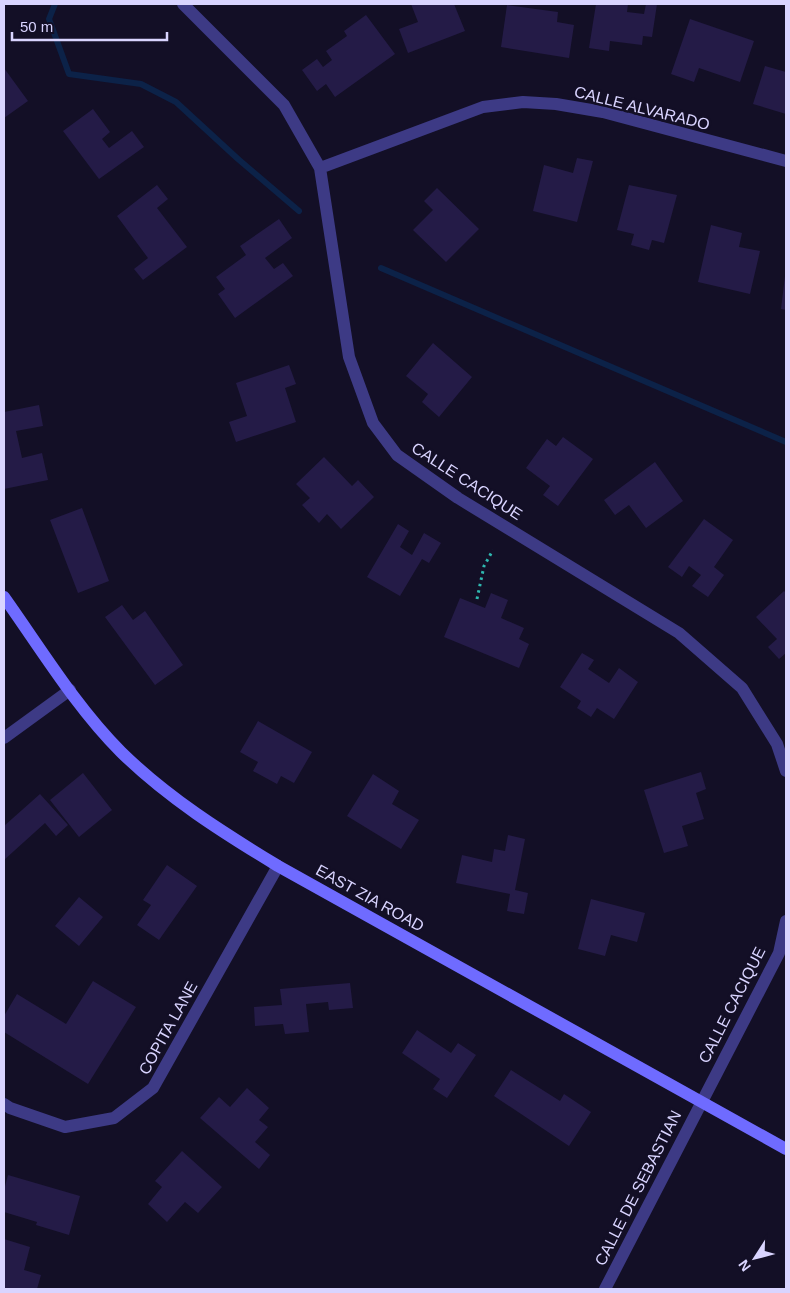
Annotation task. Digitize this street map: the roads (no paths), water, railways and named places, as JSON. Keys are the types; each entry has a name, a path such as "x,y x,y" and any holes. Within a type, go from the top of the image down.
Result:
{"street":[{"name":"CALLE CACIQUE","path":"183,4 284,105 320,168 349,356 373,423 397,455 458,498 679,633 742,688 777,744 786,771"},
{"name":"CALLE ALVARADO","path":"320,168 483,107 523,102 556,104 603,112 786,161"},
{"name":"EAST ZIA ROAD","path":"4,597 70,690 120,750 177,801 211,825 278,866 786,1149"},
{"path":"4,738 70,690"},
{"name":"COPITA LANE","path":"4,1104 10,1108 65,1127 114,1118 153,1088 278,866"},
{"name":"CALLE CACIQUE","path":"701,1103 778,953 786,921"},
{"name":"CALLE DE SEBASTIAN","path":"607,1285 701,1103"}],"waterway":[{"path":"55,4 49,19 69,74 141,84 176,102 238,159 299,211"},
{"path":"381,268 786,442"}]}
